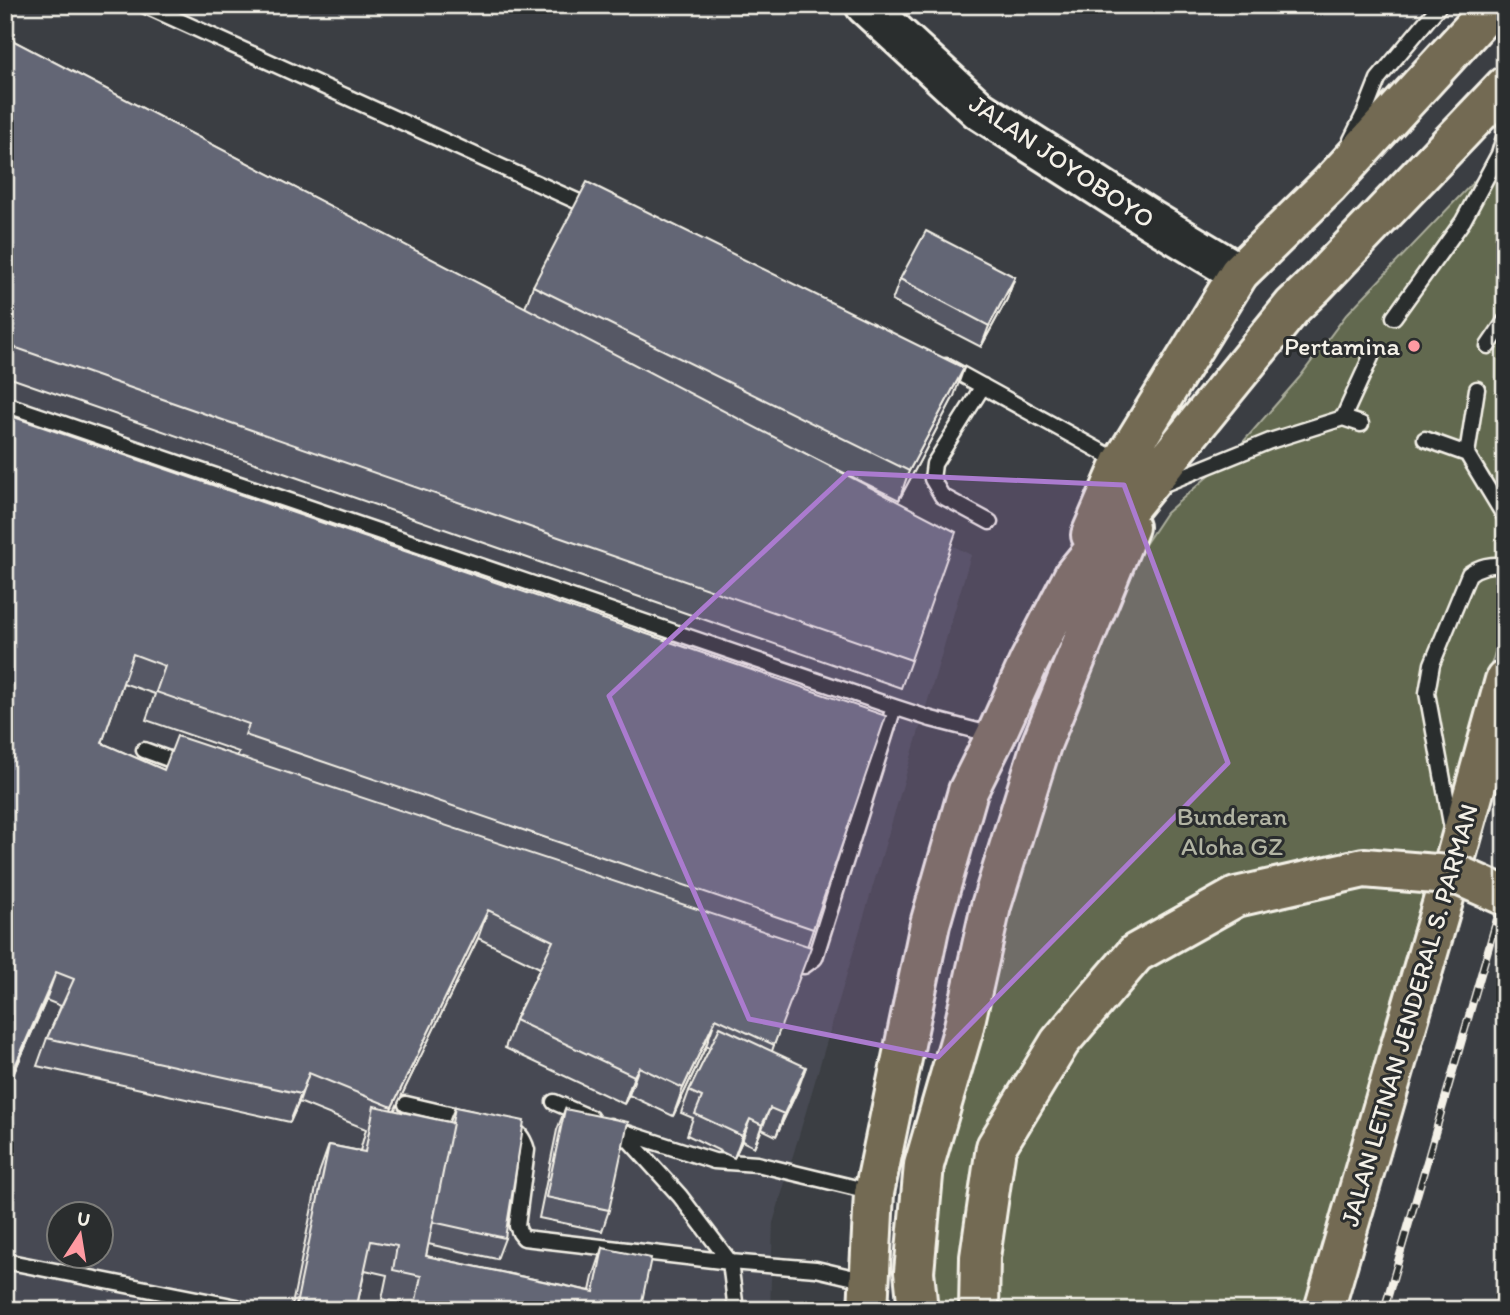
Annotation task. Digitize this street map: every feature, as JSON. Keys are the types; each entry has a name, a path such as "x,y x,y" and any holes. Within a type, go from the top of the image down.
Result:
{"highway":[{"path":"868,1295 874,1193 930,924 968,792 981,732 1029,662 1074,575 1132,478 1239,273 1329,185 1494,5"},
{"path":"1132,478 1152,477 1293,306 1505,86"},
{"path":"918,1310 914,1272 924,1165 963,1031 991,906 1041,745 1132,478"},
{"name":"JALAN LETNAN JENDERAL S. PARMAN","path":"1324,1310 1505,680"},
{"path":"979,1310 979,1257 996,1147 1060,1042 1136,953 1236,897 1363,868 1460,876 1505,896"}],"street":[{"name":"JALAN JOYOBOYO","path":"865,5 979,110 1239,273"}],"lane":[{"path":"144,5 601,213"},
{"path":"1329,185 1378,79 1440,5"},
{"path":"1394,317 1463,221 1499,154 1505,134"},
{"path":"1488,346 1505,321"},
{"path":"1343,418 1371,357"},
{"path":"937,361 983,386 1132,478 1270,441 1343,418 1360,424"},
{"path":"983,386 934,464 932,479 942,496 990,522"},
{"path":"1467,454 1477,389"},
{"path":"5,404 894,707 981,732"},
{"path":"1424,439 1467,454 1505,517"},
{"path":"1457,853 1426,693 1432,664 1469,575 1479,567 1505,565"},
{"path":"777,961 804,966 815,958 894,707"},
{"path":"144,750 197,769"},
{"path":"554,1102 620,1130 714,1161 757,1164 874,1193"},
{"path":"406,1104 513,1128 524,1140 527,1150 517,1226 524,1238 730,1262 816,1269 868,1295"},
{"path":"620,1130 680,1196 730,1262 736,1310"},
{"path":"5,1261 237,1307 240,1310"}],"highlighted area":[{"path":"848,473 1124,485 1228,763 938,1057 749,1019 609,696"}],"shaded area":[{"path":"5,62 971,555 773,1223 770,1310 5,1310"}],"green space":[{"name":"Bunderan Aloha GZ","path":"1505,149 1505,618 1379,1044 1304,1310 938,1310 935,1270 944,1160 960,1055 1106,603 1166,513 1230,457 1299,378 1346,315"}],"building":[{"path":"5,36 956,532 911,660 5,344"},
{"path":"587,182 964,368 909,471 533,286"},
{"path":"926,231 1015,277 989,326 900,279"},
{"path":"5,414 886,716 813,929 245,735 249,724 156,692 165,666 133,654 102,743 164,770 177,736 811,947 774,1045 716,1018 683,1088 639,1067 634,1076 515,1020 553,941 488,910 392,1107 309,1073 301,1094 47,1038 74,979 56,972 5,1089"},
{"path":"720,1027 806,1067 784,1114 770,1108 762,1125 750,1119 742,1136 695,1114 702,1097 689,1091"},
{"path":"374,1106 453,1123 426,1256 594,1292 603,1248 651,1258 642,1301 683,1310 414,1310 421,1276 393,1270 397,1246 371,1241 356,1310 295,1310 329,1145 365,1152"},
{"path":"455,1107 524,1121 505,1238 433,1222"},
{"path":"565,1109 628,1122 609,1210 546,1197"}],"railway":[{"path":"1384,1310 1505,891"}],"place":[{"name":"Pertamina","path":"1414,346"}]}
